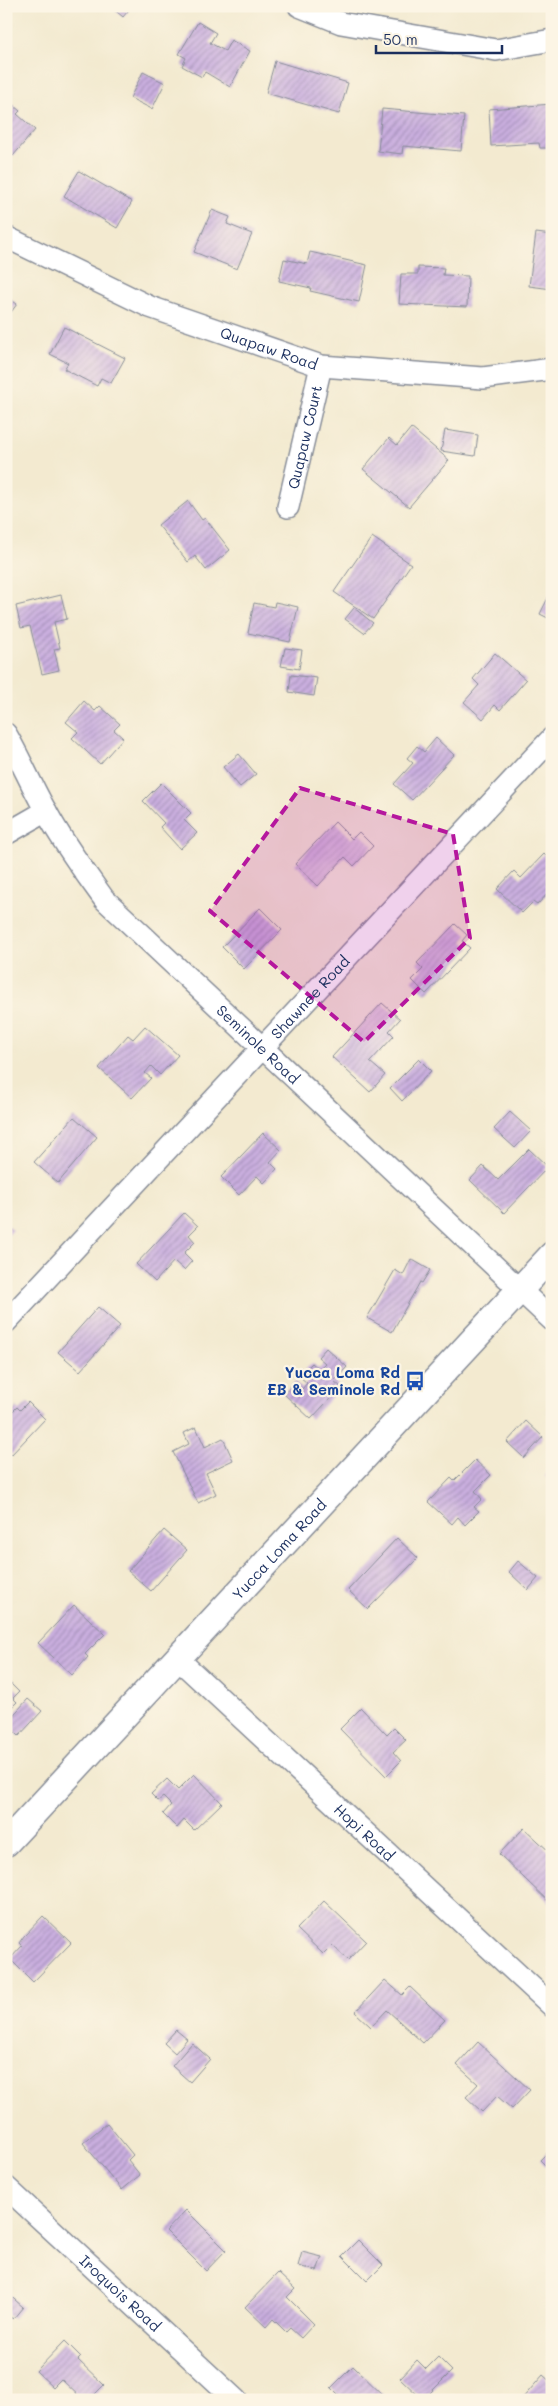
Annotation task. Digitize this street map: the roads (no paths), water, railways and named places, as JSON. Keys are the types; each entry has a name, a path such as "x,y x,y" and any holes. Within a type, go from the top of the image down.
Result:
{"main road":[{"name":"Yucca Loma Road","path":"6,1843 552,1255"}],"street":[{"path":"299,6 340,23 496,50 552,40"},
{"name":"Quapaw Road","path":"6,237 150,307 321,366 483,378 552,369"},
{"name":"Quapaw Court","path":"288,507 321,366"},
{"name":"Seminole Road","path":"6,734 26,768 46,812 69,850 104,899 552,1320"},
{"name":"Shawnee Road","path":"6,1322 552,738"},
{"path":"6,834 46,812"},
{"name":"Hopi Road","path":"177,1658 552,2006"},
{"name":"Iroquois Road","path":"6,2187 236,2400"}],"place":[{"name":"Yucca Loma Rd EB & Seminole Rd","path":"415,1381"}]}
